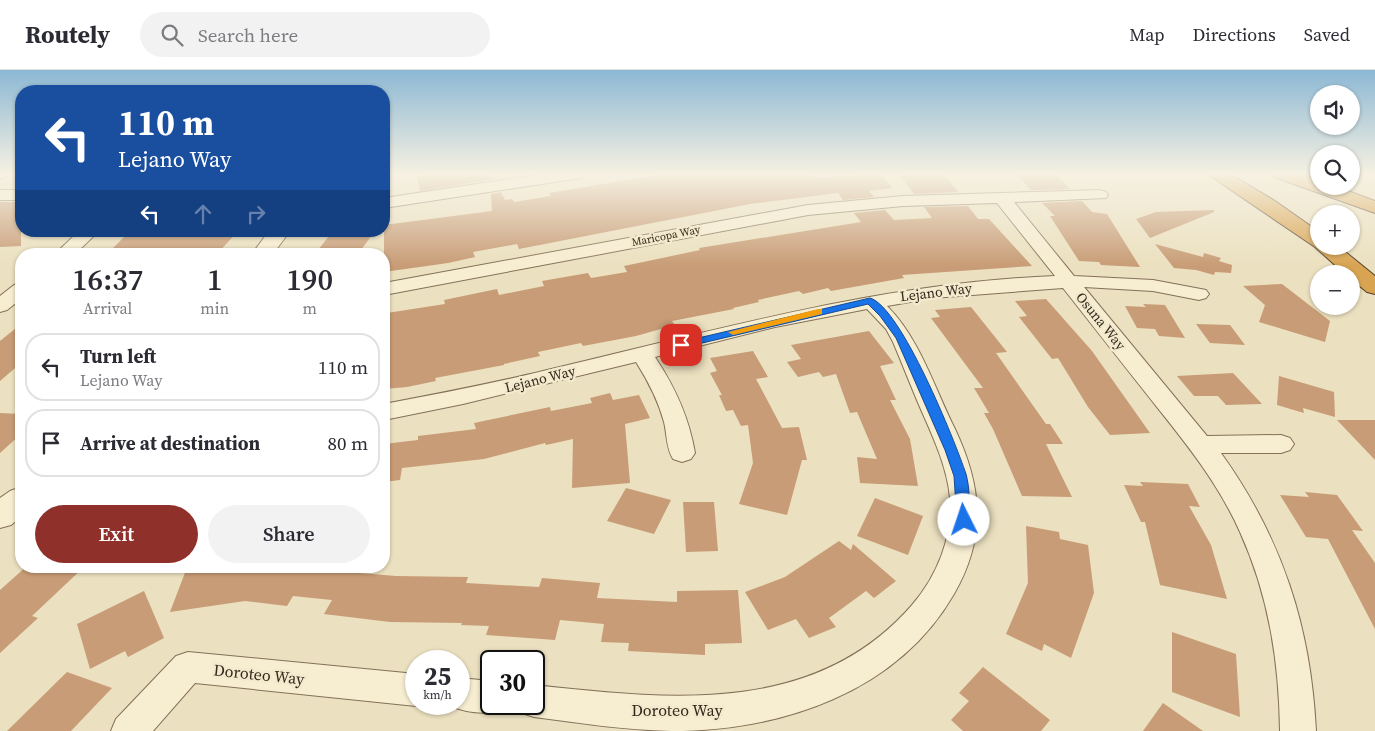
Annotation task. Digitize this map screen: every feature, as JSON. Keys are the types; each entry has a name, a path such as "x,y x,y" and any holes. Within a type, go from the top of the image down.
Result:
{"highway":[{"path":"1265,204 1310,236"},
{"path":"1335,255 1375,287"}],"street":[{"name":"Maricopa Way","path":"390,288 808,210 866,204"},
{"name":"Osuna Way","path":"1006,204 1200,446 1245,513 1261,543 1279,592 1293,645 1298,702 1298,731"},
{"path":"71,248 83,237"},
{"path":"267,248 275,237"},
{"name":"Lejano Way","path":"390,411 451,400 870,301 974,286 1069,282 1140,283 1199,294"},
{"path":"0,306 15,294"},
{"name":"Doroteo Way","path":"545,702 661,713 712,712 762,706 809,693 871,662 903,637 929,609 947,579 959,549 964,520 960,476 951,450 901,337 884,314 870,301"},
{"path":"642,354 661,383 675,414 682,453"},
{"path":"1200,446 1281,444"},
{"path":"0,516 15,504"},
{"name":"Doroteo Way","path":"129,731 188,668 405,689"}],"building":[{"path":"0,204 15,204 15,237 21,237 21,246 0,247"},
{"path":"492,204 751,204 519,249 517,244 473,252 475,257 390,271 390,248 384,248 384,237 390,237 390,224 492,211"},
{"path":"1043,204 1085,204 1092,212 1107,214 1140,267 1101,265 1099,262 1079,261 1050,216 1055,216"},
{"path":"968,206 978,219 989,219 1032,266 902,275 904,278 831,291 828,288 803,294 799,291 758,300 759,302 734,309 672,321 675,325 636,336 583,346 581,343 538,352 540,356 504,365 435,378 436,381 407,387 390,388 390,313 445,304 444,300 497,289 499,295 544,286 542,281 588,273 591,278 627,272 624,266 700,250 699,248 861,222 854,213 885,210 894,220 932,218 924,207"},
{"path":"1214,210 1214,212 1150,238 1136,219 1156,212"},
{"path":"124,237 233,237 222,248 113,248"},
{"path":"328,237 371,237 362,248 320,248"},
{"path":"1155,244 1203,257 1204,253 1221,258 1219,261 1232,265 1231,273 1215,272 1214,275 1196,270 1174,268"},
{"path":"1282,284 1310,306 1310,315 1322,315 1330,321 1325,342 1259,322 1265,305 1243,286"},
{"path":"1046,299 1092,351 1150,433 1110,435 1088,407 1058,358 1052,359 1019,317 1027,316 1015,301"},
{"path":"1143,304 1165,305 1185,338 1159,336 1155,329 1137,328 1125,306 1146,307"},
{"path":"971,307 1007,352 996,353 1046,424 1050,424 1063,444 1046,444 1072,497 1022,496 993,429 984,413 989,413 974,388 983,388 931,318 940,317 935,310"},
{"path":"1196,324 1230,325 1245,345 1210,343"},
{"path":"15,329 15,368 0,381 0,341"},
{"path":"869,331 894,363 880,366 896,400 890,400 910,439 918,486 860,483 857,457 877,459 857,412 850,413 836,374 823,377 819,372 798,377 787,362 801,359 791,345"},
{"path":"753,351 768,377 756,379 782,428 799,427 807,460 802,460 787,515 739,504 753,463 748,425 741,426 733,410 726,411 719,395 722,395 710,373 717,371 710,358"},
{"path":"1233,373 1262,404 1226,405 1218,396 1194,396 1177,376"},
{"path":"1279,376 1334,392 1335,417 1303,408 1304,413 1277,405"},
{"path":"610,393 613,400 639,395 650,418 625,424 630,483 572,488 573,439 546,445 545,443 484,459 402,468 400,480 390,481 390,443 418,440 418,436 476,429 474,423 550,407 551,411 592,403 590,398"},
{"path":"0,413 15,414 15,439 0,453"},
{"path":"1337,420 1375,420 1375,460"},
{"path":"1140,482 1188,484 1200,507 1189,506 1211,545 1227,599 1160,585 1145,522 1141,522 1124,485 1143,486"},
{"path":"626,488 671,500 654,534 607,521"},
{"path":"1305,492 1337,495 1363,531 1352,530 1375,563 1375,629 1328,539 1306,537 1280,495 1309,497"},
{"path":"875,498 923,516 908,555 857,536"},
{"path":"683,502 714,502 718,551 686,552"},
{"path":"1026,526 1059,532 1060,539 1088,545 1094,593 1071,658 1044,644 1042,651 1006,634 1028,583"},
{"path":"839,541 851,550 853,544 896,581 874,598 866,591 829,618 836,627 809,638 796,619 768,630 745,592 785,577"},
{"path":"19,573 78,573 32,616 38,618 0,653 0,590"},
{"path":"185,573 360,573 396,576 468,577 466,583 539,587 542,578 600,583 597,598 677,602 677,591 738,590 742,643 705,644 705,655 628,651 629,643 601,642 604,624 560,620 555,640 486,635 489,626 461,625 462,623 390,622 324,614 332,600 293,596 287,606 245,601 170,612"},
{"path":"144,591 164,638 128,657 125,651 90,669 77,624"},
{"path":"1172,632 1236,654 1240,717 1172,692"},
{"path":"983,667 1050,720 1041,731 963,731 951,720 969,701 959,693"},
{"path":"67,672 112,688 71,731 7,731"},
{"path":"1163,703 1203,731 1143,731"}],"slow traffic":[{"path":"733,332 818,312"}],"route":[{"path":"681,345 836,307 870,301 897,329 951,450 960,476 964,520"}]}
